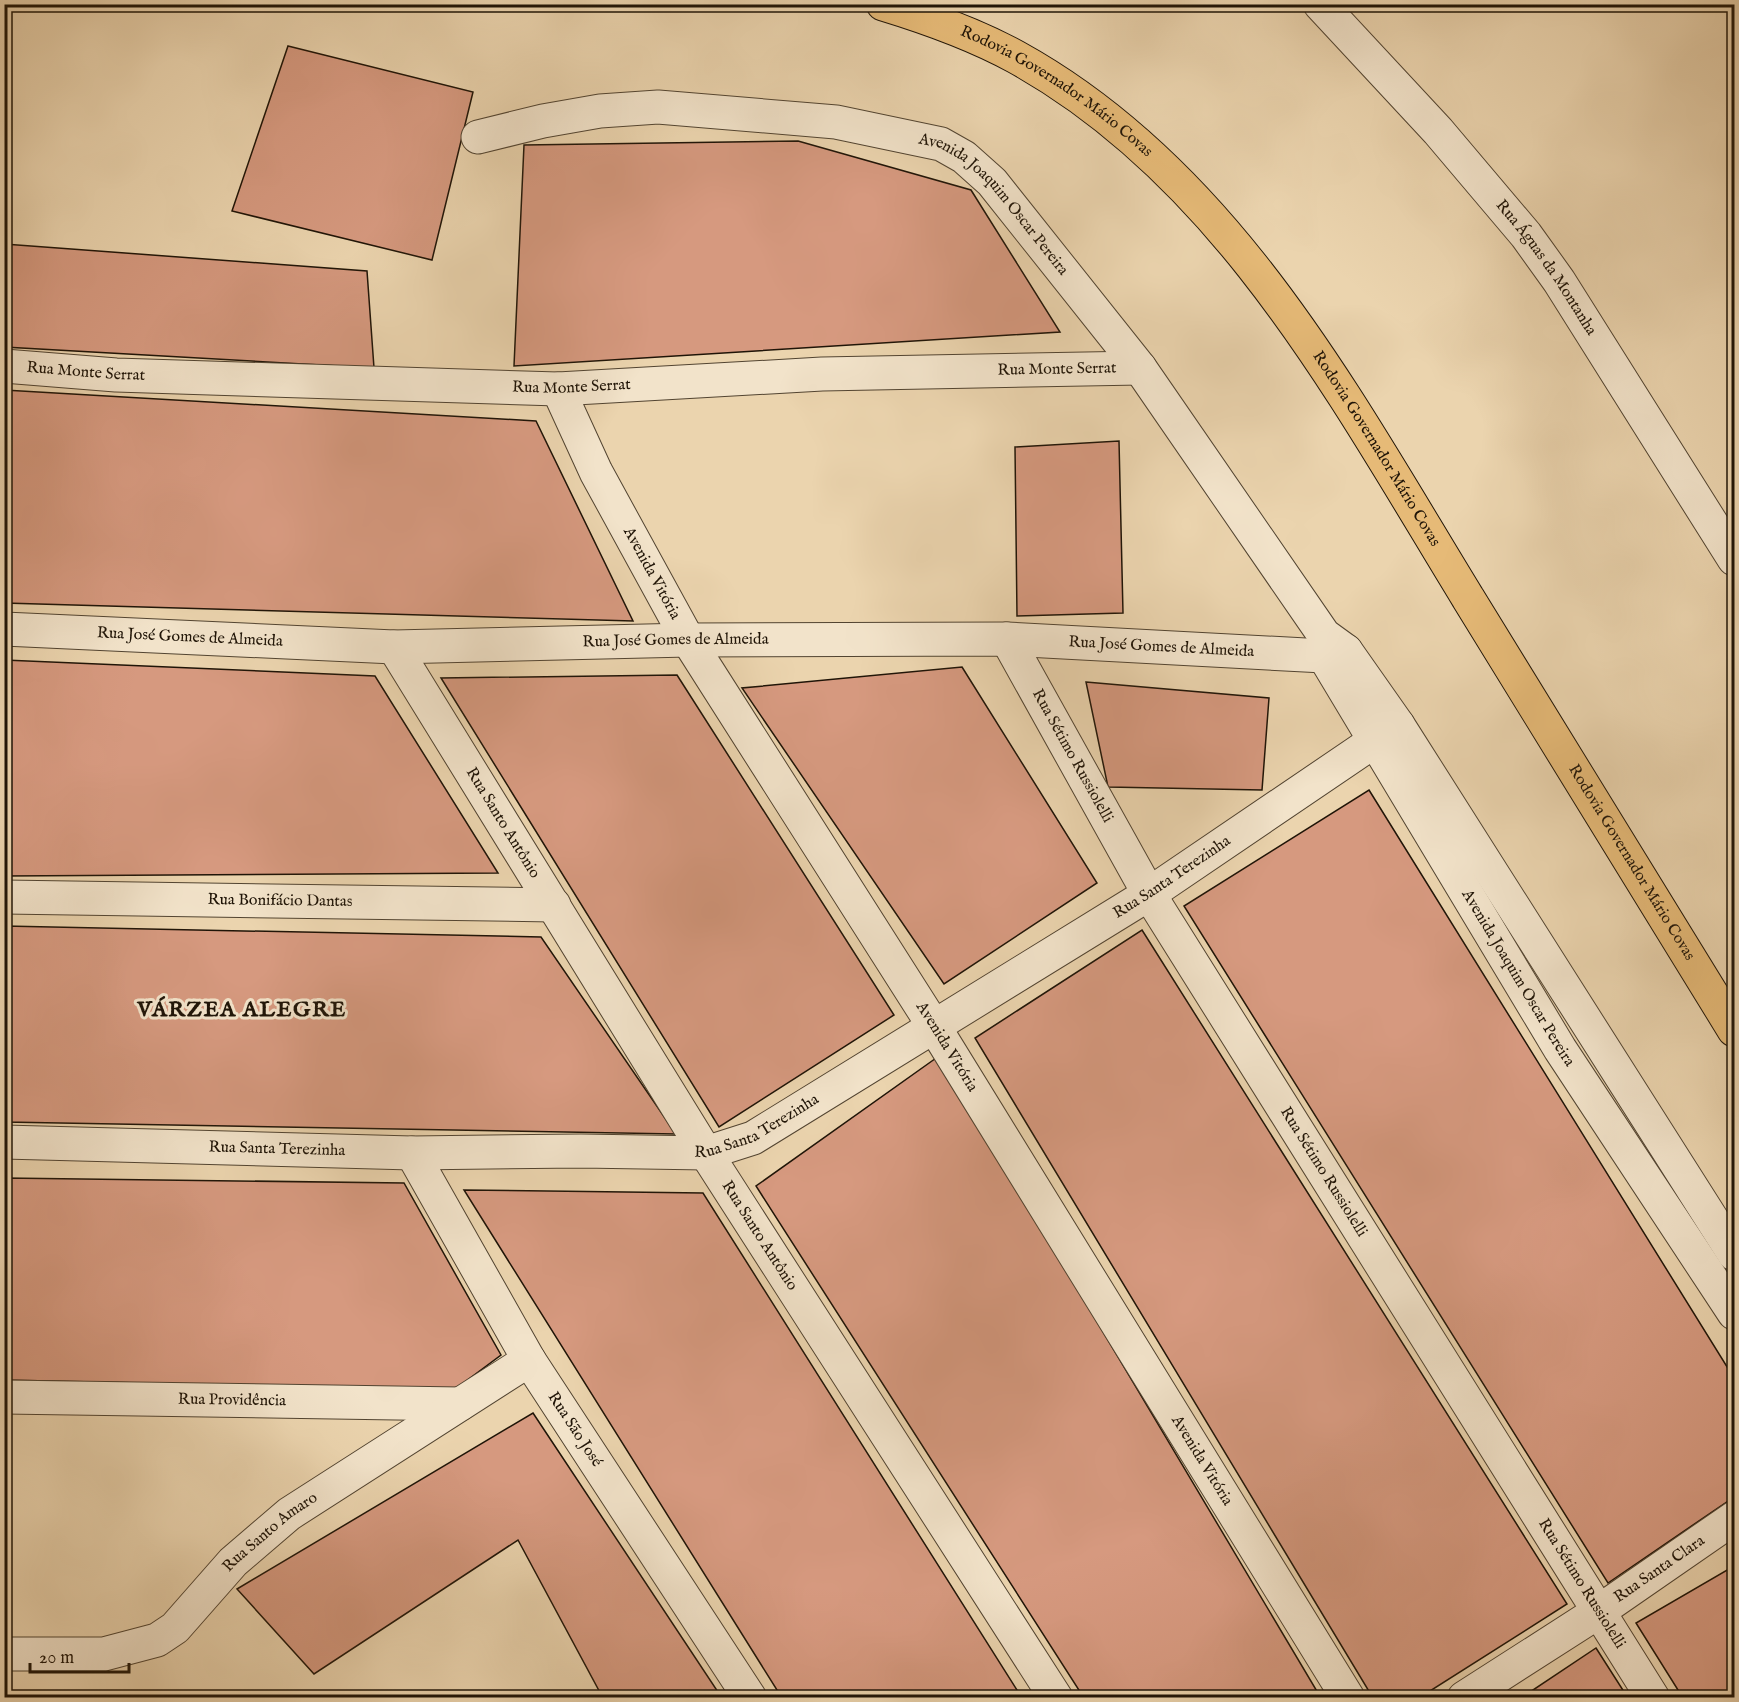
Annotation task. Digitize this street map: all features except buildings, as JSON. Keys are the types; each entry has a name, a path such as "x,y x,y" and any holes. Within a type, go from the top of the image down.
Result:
{"highway":[{"name":"Rodovia Governador Mário Covas","path":"883,4 962,30 1017,57 1087,102 1181,182 1239,248 1344,395 1734,1030"}],"street":[{"name":"Rua Águas da Montanha","path":"1320,4 1438,132 1532,244 1559,281 1734,559"},
{"name":"Avenida Joaquim Oscar Pereira","path":"478,137 588,113 658,107 836,122 940,144 980,169 1140,368 1590,1029 1734,1254"},
{"name":"Rua Monte Serrat","path":"4,366 116,375 558,389 822,374 1140,368"},
{"name":"Avenida Vitória","path":"558,389 601,482 688,640 935,1028 1348,1698"},
{"name":"Rua José Gomes de Almeida","path":"4,629 394,647 688,640 1007,639 1331,647"},
{"name":"Rua Sétimo Russiolelli","path":"1007,639 1149,894 1653,1698"},
{"name":"Rua Santo Antônio","path":"394,647 706,1153 1056,1698"},
{"name":"Avenida Joaquim Oscar Pereira","path":"1387,733 1560,1048 1734,1313"},
{"name":"Rua Santa Terezinha","path":"4,1142 412,1154 581,1151 706,1153 753,1138 935,1028 1149,894 1387,733"},
{"name":"Rua Bonifácio Dantas","path":"4,897 554,905"},
{"path":"1560,1048 1590,1029"},
{"name":"Rua São José","path":"412,1154 529,1360 750,1698"},
{"name":"Rua Santo Amaro","path":"4,1654 104,1654 157,1640 175,1628 233,1563 289,1514 529,1360"},
{"name":"Rua Providência","path":"4,1397 460,1404"},
{"name":"Rua Santa Clara","path":"1464,1698 1598,1612 1734,1518"}],"district":[{"name":"VÁRZEA ALEGRE","path":"242,1010"}]}
